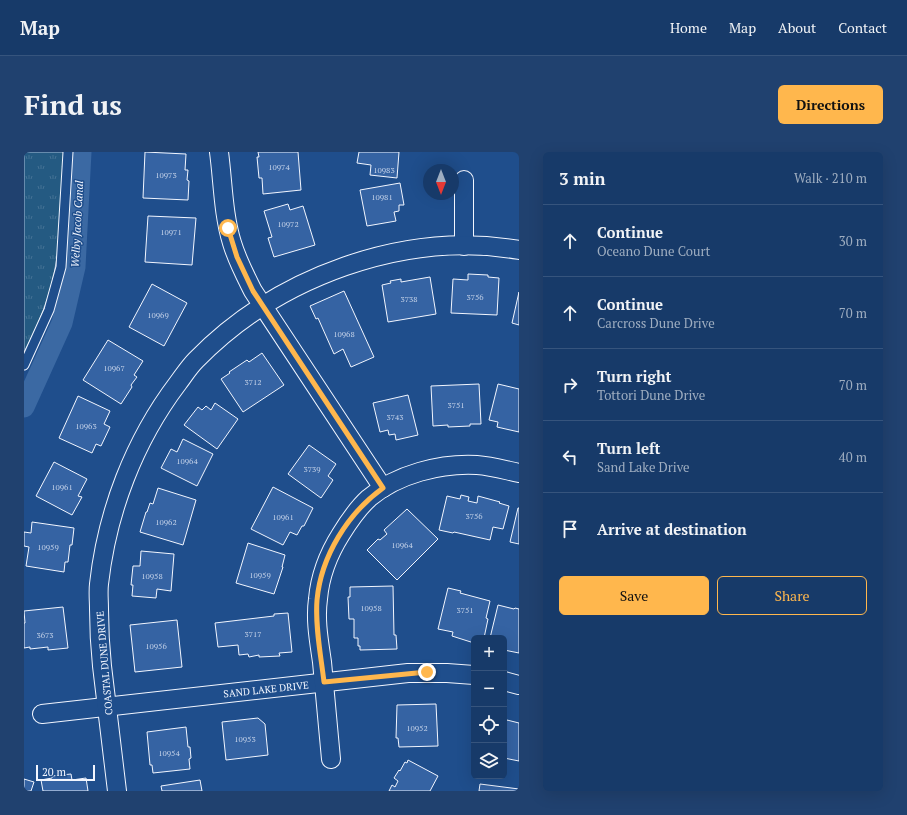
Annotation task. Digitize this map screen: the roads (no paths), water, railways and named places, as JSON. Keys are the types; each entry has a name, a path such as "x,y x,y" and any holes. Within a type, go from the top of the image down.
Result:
{"street":[{"path":"219,152 226,213 232,243 244,274 253,291 383,488"},
{"path":"464,180 464,246"},
{"name":"COASTAL DUNE DRIVE","path":"117,791 100,641 98,586 107,535 121,486 140,441 166,399 195,361 228,332 263,305 305,282 367,259 399,252 464,246 519,250"},
{"path":"332,759 317,614 320,586 326,563 335,543 359,508 370,497 383,488 419,472 457,465 476,465 519,473"},
{"name":"SAND LAKE DRIVE","path":"42,714 421,672 471,675"},
{"path":"507,682 519,685"}],"lane":[{"path":"24,365 49,310 61,267 68,152"}],"waterway":[{"name":"Welby Jacob Canal","path":"24,407 62,323 75,267 81,152"}]}
